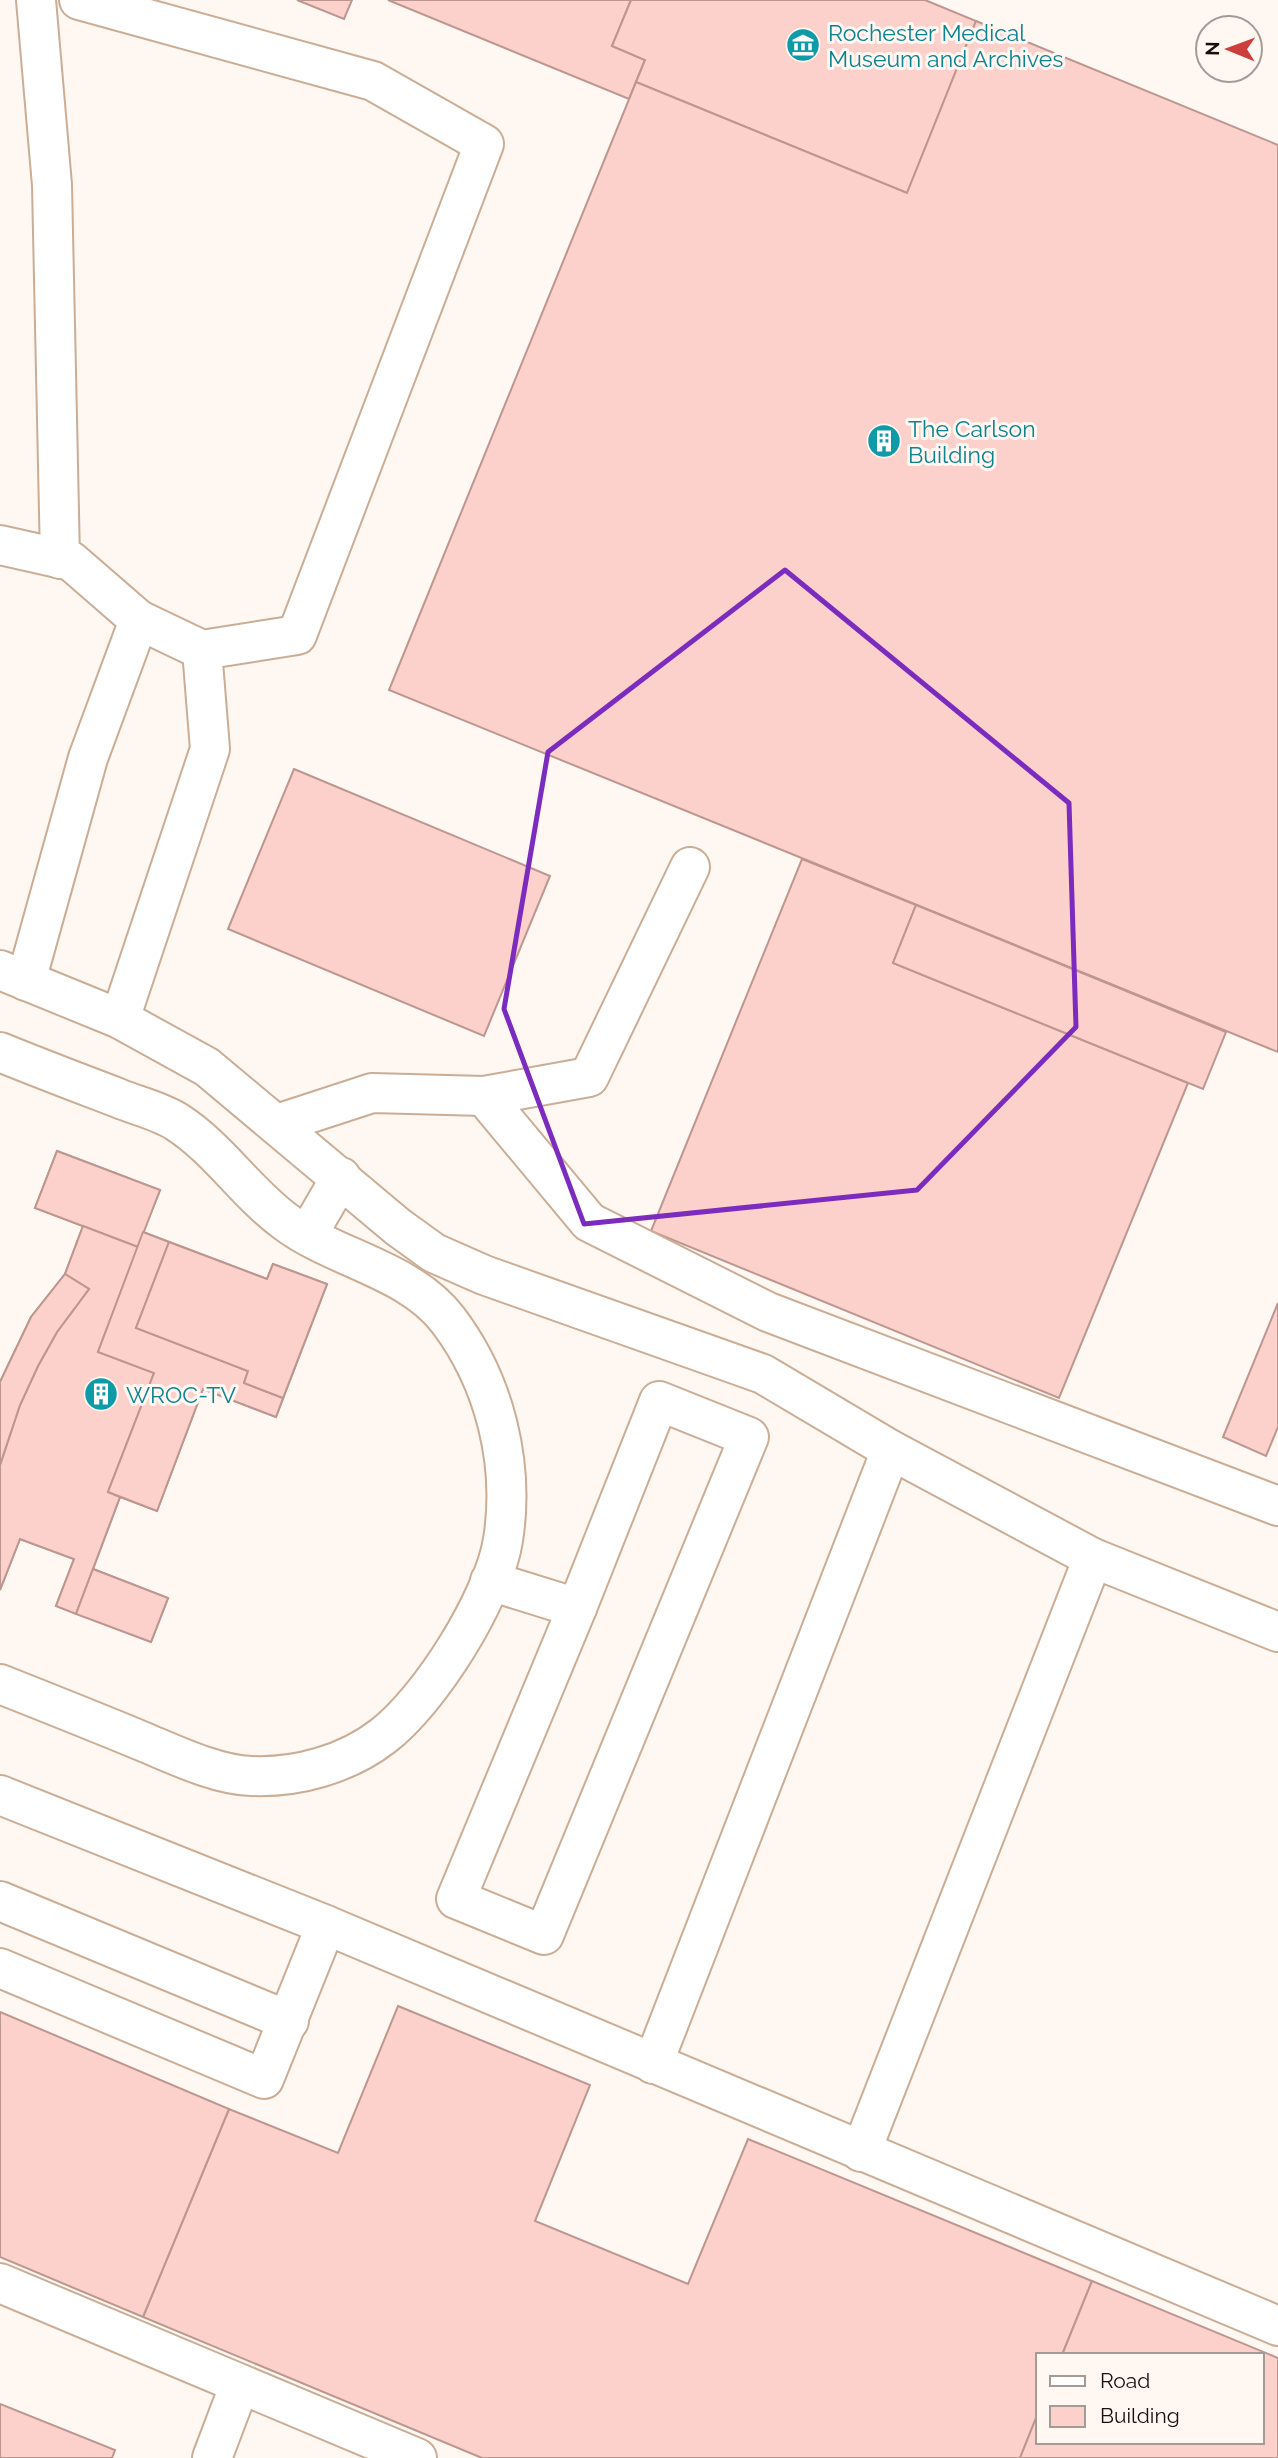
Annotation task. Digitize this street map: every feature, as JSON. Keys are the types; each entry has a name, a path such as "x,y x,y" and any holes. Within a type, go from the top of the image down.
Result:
{"lane":[{"path":"36,0 52,186 60,559"},
{"path":"0,545 71,561 139,620 202,650 297,635 484,144 373,81 79,0"},
{"path":"139,620 13,975 120,1019 207,1067 398,1227 434,1253 484,1275 763,1374 891,1450 1093,1558 1278,1632"},
{"path":"120,1019 210,749 202,650"},
{"path":"277,1124 372,1093 484,1096 589,1077 690,867"},
{"path":"0,1052 174,1120 195,1135 287,1223 415,1291 446,1318 475,1364 498,1421 507,1480 503,1542 490,1581 466,1631 424,1695 383,1736 325,1768 249,1777 205,1765 0,1684"},
{"path":"195,1135 233,1088"},
{"path":"484,1096 589,1222 768,1312 1278,1506"},
{"path":"309,1234 341,1177"},
{"path":"659,1401 749,1437 544,1935 456,1899 577,1608 659,1401"},
{"path":"653,2064 891,1450"},
{"path":"861,2152 1093,1558"},
{"path":"490,1581 577,1608"},
{"path":"0,1795 327,1925 1278,2326"},
{"path":"0,1901 289,2021"},
{"path":"0,1968 264,2078 327,1925"},
{"path":"0,2283 417,2458"},
{"path":"212,2458 240,2384"}],"highlighted area":[{"path":"785,570 1069,803 1076,1027 917,1190 584,1224 504,1009 548,752"}],"building":[{"path":"297,0 352,0 344,19"},
{"path":"388,0 631,0 612,46 645,60 629,99"},
{"path":"631,0 925,0 976,21 907,193 636,82 645,60 612,46"},
{"name":"The Carlson Building","path":"976,21 1278,145 1278,1052 389,690 636,82 907,193"},
{"path":"294,769 550,876 484,1036 228,929"},
{"path":"802,859 916,905 893,963 1188,1083 1059,1398 651,1231"},
{"path":"916,905 1226,1032 1203,1089 893,963"},
{"name":"WROC-TV","path":"57,1151 160,1190 143,1232 267,1279 273,1264 327,1284 276,1417 203,1389 157,1511 120,1497 93,1569 168,1598 151,1642 56,1606 74,1559 20,1539 0,1590 0,1382 31,1317 65,1274 83,1226 35,1208"},
{"path":"57,1151 160,1190 138,1247 35,1208"},
{"path":"83,1226 138,1247 98,1352 154,1373 108,1492 120,1497 76,1614 56,1606 74,1559 20,1539 0,1590 0,1465 20,1405 38,1366 57,1332 89,1289 65,1274"},
{"path":"143,1232 169,1242 136,1328 248,1371 244,1383 283,1398 276,1417 203,1389 157,1511 108,1492 154,1373 98,1352"},
{"path":"169,1242 267,1279 273,1264 327,1284 283,1398 244,1383 248,1371 136,1328"},
{"path":"65,1274 89,1289 57,1332 38,1366 20,1405 0,1465 0,1382 31,1317"},
{"path":"1278,1303 1278,1427 1266,1456 1223,1437"},
{"path":"93,1569 168,1598 151,1642 76,1614"},
{"path":"398,2006 590,2085 535,2221 688,2284 748,2139 1092,2281 1063,2353 1036,2353 1036,2418 1020,2458 482,2458 143,2317 229,2109 338,2153"},
{"path":"0,2012 229,2109 143,2317 0,2257"},
{"path":"1092,2281 1278,2358 1278,2458 1020,2458 1036,2418 1036,2444 1264,2444 1264,2353 1063,2353"},
{"path":"0,2404 115,2450 112,2458 0,2458"}],"place":[{"name":"Rochester Medical Museum and Archives","path":"803,45"},
{"name":"The Carlson Building","path":"884,441"},
{"name":"WROC-TV","path":"101,1394"}]}
